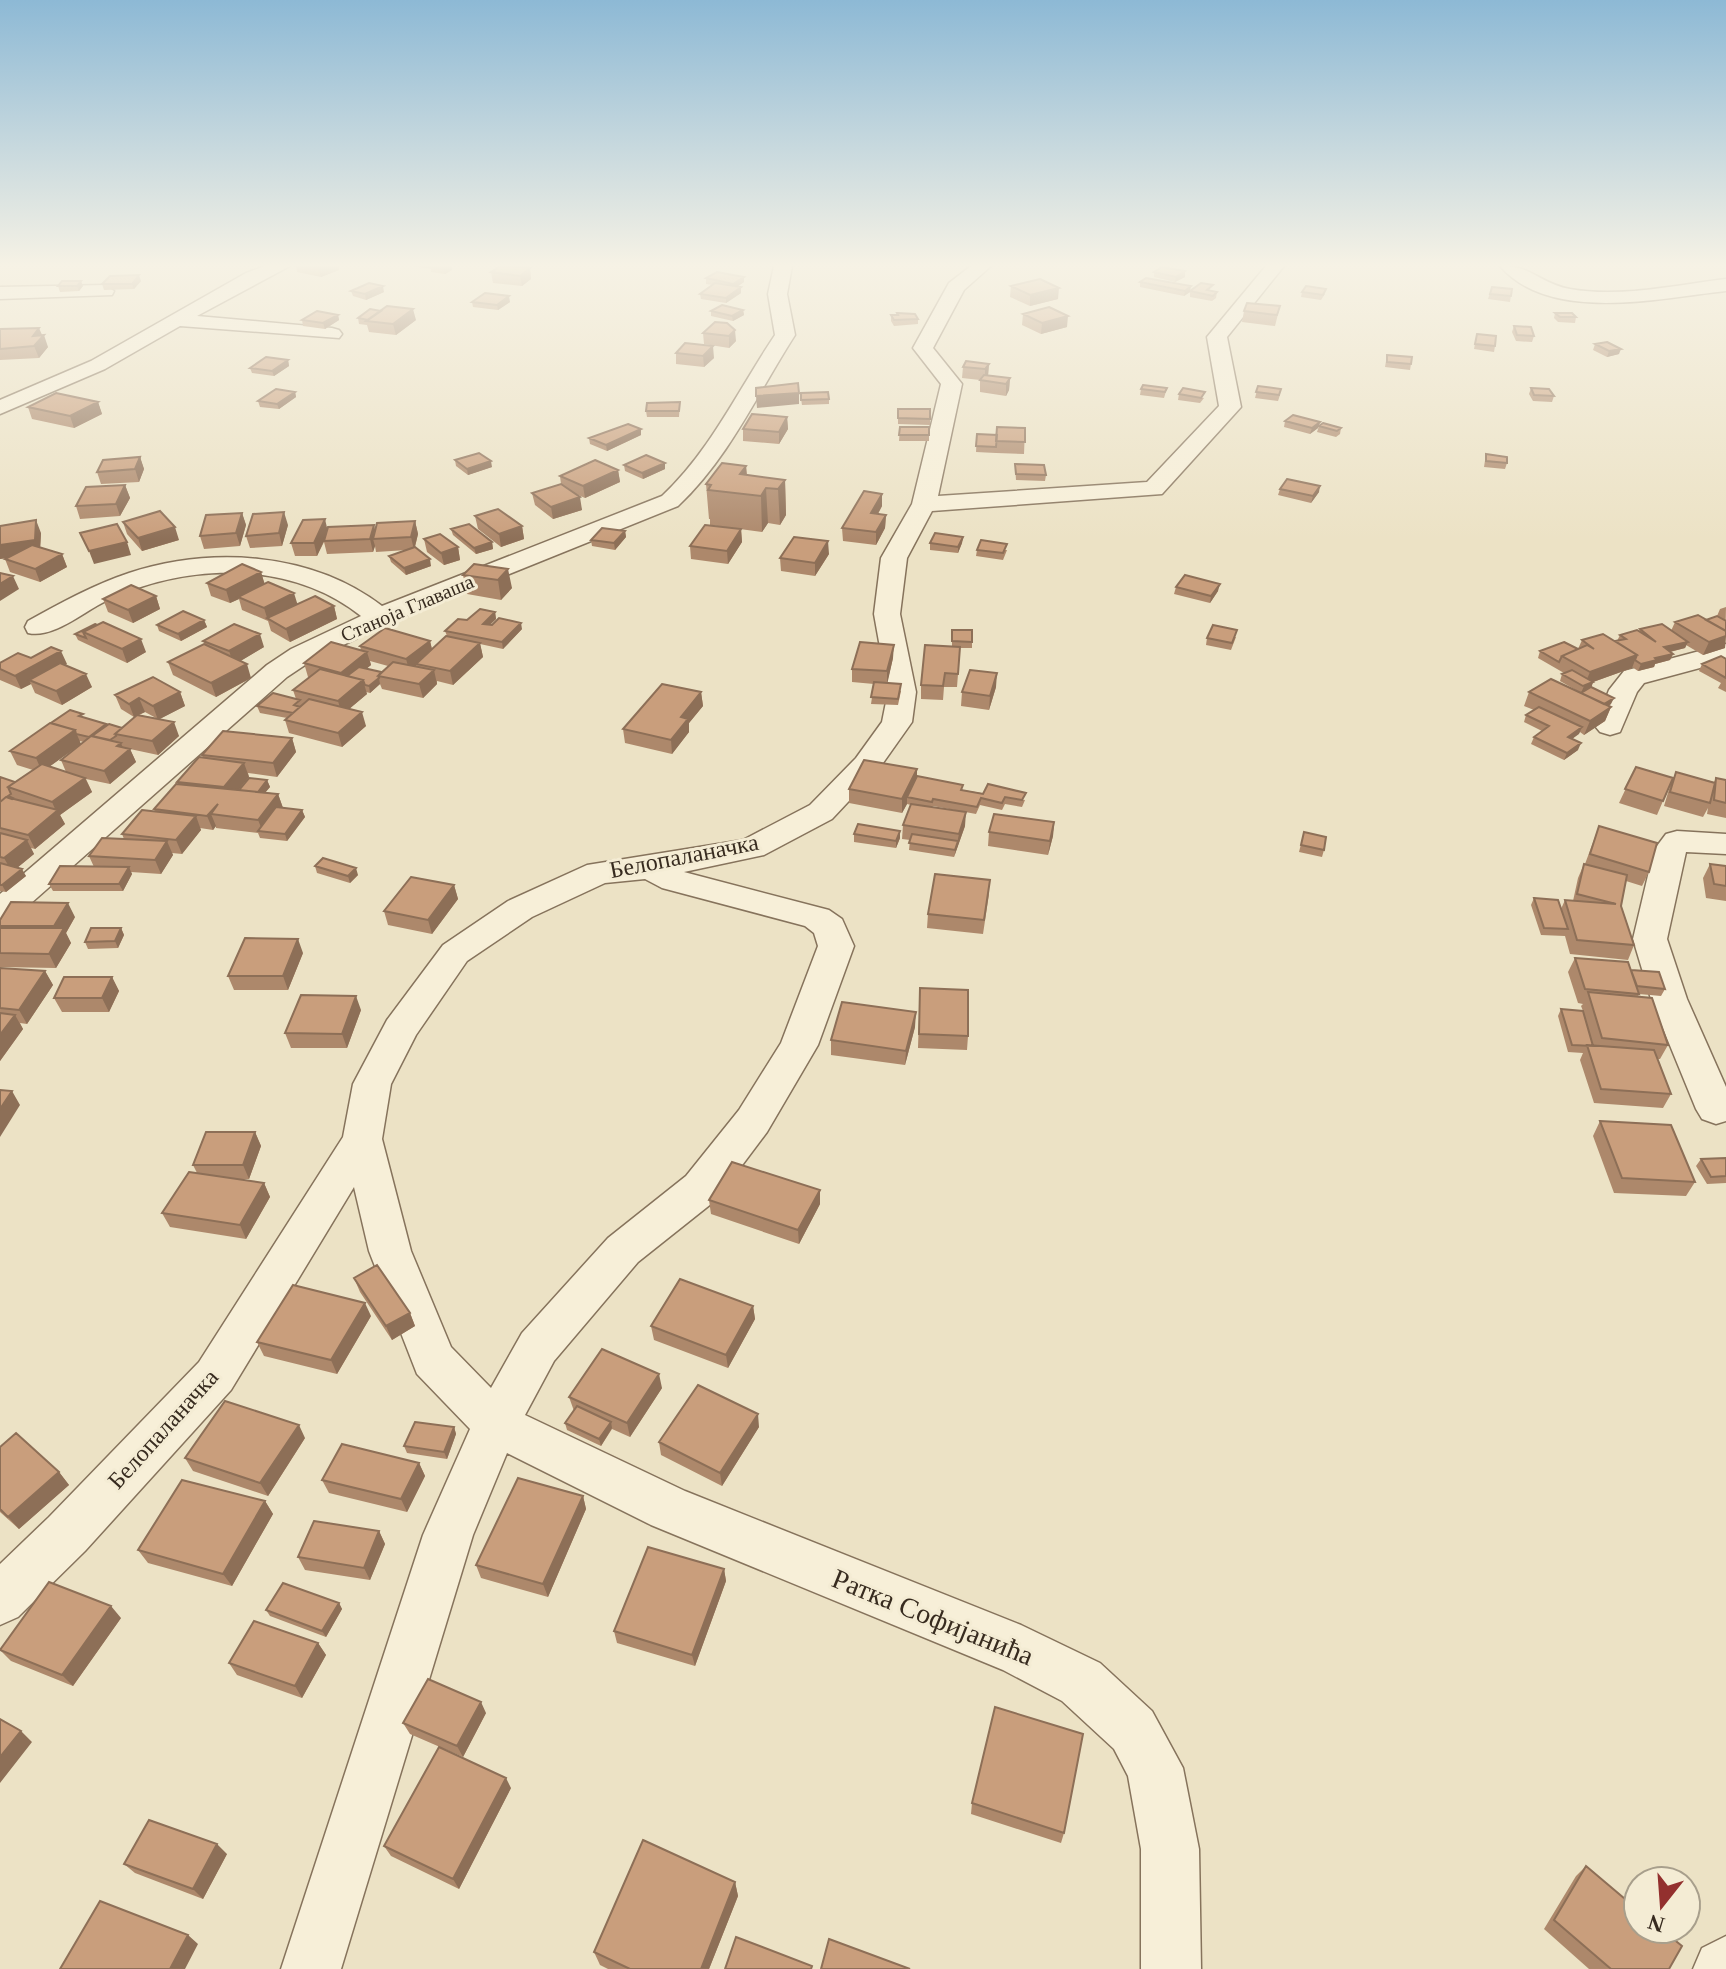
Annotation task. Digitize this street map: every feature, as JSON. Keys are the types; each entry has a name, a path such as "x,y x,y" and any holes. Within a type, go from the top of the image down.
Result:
{"street":[{"path":"0,408 110,358"},
{"name":"Станоја Главаша","path":"0,912 277,671 301,655 379,617 670,501 694,481 744,406 770,358"},
{"name":"Белопаланачка","path":"0,1599 67,1534 215,1376 362,1139 372,1084 400,1029 455,953 520,909 599,873 650,868 752,848 821,812 867,764 897,722 902,692 887,614 894,558 924,504 952,384 931,358"},
{"path":"924,504 1154,489 1230,407 1221,358"},
{"path":"38,627 108,590 131,582 155,574 215,567 307,576 359,598 379,617"},
{"path":"1610,726 1623,690 1634,677 1726,652"},
{"path":"1716,1109 1669,999 1650,939 1670,850 1677,841 1726,844"},
{"path":"311,1969 448,1535 496,1424 538,1347 623,1250 701,1188 753,1121 799,1045 836,946 830,927 817,918 674,880 650,868"},
{"name":"Ратка Софијанића","path":"362,1139 390,1251 433,1360 496,1424 668,1508 1021,1651 1081,1682 1133,1730 1155,1768 1170,1849 1171,1969"}],"building":[{"path":"265,358 288,360 272,371 250,368"},
{"path":"1387,358 1412,358 1411,364 1387,362"},
{"path":"966,361 989,364 985,369 963,367"},
{"path":"984,375 1010,378 1006,384 980,380"},
{"path":"798,383 799,393 756,396 756,388"},
{"path":"1143,385 1167,388 1165,392 1141,389"},
{"path":"1258,386 1281,389 1279,395 1256,392"},
{"path":"1183,388 1205,392 1201,398 1179,394"},
{"path":"1531,388 1549,389 1554,396 1534,395"},
{"path":"276,389 295,392 277,404 258,401"},
{"path":"828,392 829,399 801,400 801,393"},
{"path":"56,393 98,402 70,416 28,407"},
{"path":"680,402 679,411 646,411 647,403"},
{"path":"898,409 930,409 930,419 898,418"},
{"path":"752,414 787,417 779,432 743,429"},
{"path":"1293,415 1320,422 1312,428 1285,421"},
{"path":"1323,423 1341,428 1337,431 1319,426"},
{"path":"628,424 641,429 606,445 589,438"},
{"path":"900,427 929,427 929,435 899,435"},
{"path":"997,427 1025,428 1025,442 996,441"},
{"path":"977,434 997,435 996,447 976,446"},
{"path":"479,453 491,461 467,469 455,460"},
{"path":"1486,454 1507,457 1507,463 1486,461"},
{"path":"646,455 665,463 642,473 624,465"},
{"path":"140,457 135,469 97,472 103,460"},
{"path":"595,460 618,470 583,486 560,476"},
{"path":"722,463 746,466 740,474 785,480 778,489 766,488 761,496 708,490 711,485 706,484"},
{"path":"1015,464 1044,465 1046,475 1016,474"},
{"path":"1287,479 1320,486 1313,496 1280,489"},
{"path":"561,484 580,497 551,507 532,493"},
{"path":"125,485 116,504 76,506 86,487"},
{"path":"864,491 882,494 871,513 886,515 876,532 842,528"},
{"path":"498,509 522,526 499,534 475,516"},
{"path":"160,511 175,527 138,538 123,522"},
{"path":"284,512 279,533 246,536 253,514"},
{"path":"242,513 236,533 200,536 206,515"},
{"path":"325,519 314,543 291,543 303,520"},
{"path":"36,520 35,540 0,545 0,526"},
{"path":"415,521 411,537 373,539 377,523"},
{"path":"117,524 127,542 89,551 80,533"},
{"path":"469,524 492,542 474,548 451,529"},
{"path":"374,525 370,539 324,541 328,527"},
{"path":"705,525 741,529 727,551 690,546"},
{"path":"602,528 625,531 614,543 591,540"},
{"path":"935,533 963,537 958,547 930,543"},
{"path":"440,534 458,547 441,553 424,539"},
{"path":"794,537 828,541 815,563 780,558"},
{"path":"981,540 1007,544 1003,553 977,550"},
{"path":"32,545 62,554 35,569 5,559"},
{"path":"415,547 430,559 404,568 389,556"},
{"path":"242,564 261,572 226,590 207,583"},
{"path":"474,564 508,569 498,580 463,575"},
{"path":"0,573 13,576 0,584"},
{"path":"1185,575 1220,584 1211,596 1176,587"},
{"path":"268,582 294,593 264,608 238,597"},
{"path":"131,585 156,596 128,610 103,599"},
{"path":"315,596 334,606 286,629 267,618"},
{"path":"480,609 495,612 483,624 492,625 499,618 521,623 502,642 445,631 458,619 467,620"},
{"path":"183,611 204,620 178,634 157,625"},
{"path":"1698,615 1726,631 1726,636 1709,642 1675,622"},
{"path":"1717,616 1726,621 1726,631 1706,620"},
{"path":"103,622 141,639 122,649 83,632"},
{"path":"95,624 83,632 86,638 75,634"},
{"path":"234,624 260,634 229,651 203,641"},
{"path":"1662,624 1688,642 1664,647 1673,654 1655,658 1657,660 1641,664 1635,660 1637,655 1615,641 1626,639 1620,635 1637,630 1656,642 1640,629"},
{"path":"1213,625 1237,630 1232,643 1207,638"},
{"path":"385,628 430,641 406,659 360,646"},
{"path":"952,630 972,630 972,642 952,641"},
{"path":"1603,634 1637,655 1590,672 1562,656 1587,645 1594,649 1582,640"},
{"path":"446,636 480,643 450,671 416,664"},
{"path":"331,642 367,652 341,673 304,663"},
{"path":"860,642 894,645 887,671 852,669"},
{"path":"1564,642 1578,649 1562,656 1559,662 1540,651"},
{"path":"204,644 247,664 211,683 168,662"},
{"path":"925,645 960,647 958,674 945,673 943,686 921,685"},
{"path":"51,647 61,651 15,676 0,669 0,663 18,653 31,658"},
{"path":"1721,656 1726,659 1726,678 1702,664"},
{"path":"393,662 434,670 419,684 378,676"},
{"path":"60,663 86,674 56,691 29,680"},
{"path":"359,667 381,672 379,678 369,686 363,680 347,676"},
{"path":"320,669 363,680 338,701 293,690"},
{"path":"970,670 997,673 990,696 962,692"},
{"path":"1572,670 1593,682 1583,686 1562,674"},
{"path":"153,677 180,692 153,706 139,698 129,704 115,695"},
{"path":"1551,679 1611,707 1590,721 1529,692"},
{"path":"874,682 901,684 898,699 871,697"},
{"path":"662,684 701,692 681,717 688,719 671,740 623,729"},
{"path":"1591,687 1614,698 1604,704 1581,693"},
{"path":"273,693 300,700 294,705 300,707 293,713 257,706"},
{"path":"309,699 362,712 338,733 285,720"},
{"path":"1539,707 1582,727 1568,737 1581,743 1567,753 1534,737 1549,726 1526,715"},
{"path":"70,710 106,724 89,737 51,723"},
{"path":"137,715 174,722 152,741 115,734"},
{"path":"50,723 75,730 36,758 10,751"},
{"path":"109,724 122,728 116,736 110,740 92,736"},
{"path":"223,731 292,738 273,763 202,755"},
{"path":"91,736 121,743 117,746 130,749 104,771 61,760"},
{"path":"199,757 244,763 224,787 177,782"},
{"path":"864,760 917,769 902,799 849,789"},
{"path":"42,764 85,778 52,802 8,787"},
{"path":"1636,767 1673,778 1663,801 1625,789"},
{"path":"1676,772 1715,783 1710,803 1670,792"},
{"path":"917,776 963,785 961,790 983,794 988,784 1026,793 1022,800 1005,797 1002,803 981,798 977,807 933,799 932,802 907,797"},
{"path":"0,777 15,782 8,787 11,794 8,796 12,799 6,797 0,802"},
{"path":"249,778 267,780 258,792 239,790"},
{"path":"1716,778 1726,780 1726,803 1714,800"},
{"path":"176,784 278,794 258,820 211,814 218,804 207,816 154,809"},
{"path":"6,797 58,810 28,835 0,828 0,802"},
{"path":"911,804 966,812 959,834 903,825"},
{"path":"276,807 302,810 285,834 258,831"},
{"path":"142,810 196,816 176,840 122,834"},
{"path":"994,814 1054,822 1050,841 989,832"},
{"path":"858,824 900,831 896,841 854,834"},
{"path":"1599,826 1657,843 1649,872 1590,854"},
{"path":"1304,832 1326,837 1324,850 1301,845"},
{"path":"0,833 27,840 4,858 0,857"},
{"path":"912,834 958,841 955,850 909,843"},
{"path":"102,838 167,841 155,860 89,856"},
{"path":"323,858 356,868 348,876 315,866"},
{"path":"0,863 22,869 0,885"},
{"path":"1584,864 1627,875 1621,906 1634,945 1577,940 1565,900 1616,904 1577,894"},
{"path":"1710,864 1726,866 1726,886 1714,884"},
{"path":"60,866 129,867 119,884 49,884"},
{"path":"935,874 990,880 984,920 928,914"},
{"path":"411,877 454,885 428,920 384,911"},
{"path":"1534,898 1558,900 1568,929 1544,928"},
{"path":"11,902 68,903 54,926 0,926 0,920"},
{"path":"0,928 64,928 49,954 0,953"},
{"path":"91,928 121,928 115,941 85,942"},
{"path":"245,938 298,939 283,976 228,976"},
{"path":"1575,958 1628,962 1639,994 1585,989"},
{"path":"0,968 45,971 19,1010 0,1008"},
{"path":"1631,970 1659,972 1665,989 1637,986"},
{"path":"64,977 112,977 102,998 54,998"},
{"path":"920,988 968,990 968,1036 919,1034"},
{"path":"1588,992 1652,998 1668,1045 1602,1038"},
{"path":"301,995 356,996 342,1034 285,1033"},
{"path":"842,1002 916,1012 906,1051 831,1040"},
{"path":"1561,1009 1583,1011 1593,1046 1572,1045"},
{"path":"0,1013 15,1015 0,1035"},
{"path":"1587,1045 1654,1050 1671,1094 1601,1089"},
{"path":"0,1090 12,1091 0,1109"},
{"path":"1600,1121 1671,1125 1695,1182 1622,1178"},
{"path":"206,1132 255,1132 243,1165 193,1165"},
{"path":"1726,1158 1726,1176 1711,1177 1701,1159"},
{"path":"732,1162 820,1190 798,1230 709,1200"},
{"path":"189,1172 264,1183 240,1225 162,1213"},
{"path":"377,1265 410,1313 386,1326 354,1278"},
{"path":"680,1279 753,1306 726,1355 651,1326"},
{"path":"293,1285 365,1303 331,1360 257,1342"},
{"path":"602,1349 659,1374 627,1423 569,1397"},
{"path":"698,1385 758,1414 720,1473 659,1442"},
{"path":"225,1401 299,1425 260,1483 185,1458"},
{"path":"577,1406 611,1422 599,1439 565,1423"},
{"path":"415,1422 454,1427 444,1452 404,1446"},
{"path":"16,1433 59,1472 8,1517 0,1509 0,1447"},
{"path":"342,1444 419,1463 401,1499 322,1480"},
{"path":"518,1478 583,1496 543,1584 476,1565"},
{"path":"182,1480 265,1501 223,1574 138,1550"},
{"path":"314,1521 379,1531 364,1568 298,1557"},
{"path":"648,1547 724,1569 692,1655 614,1631"},
{"path":"49,1582 111,1606 62,1675 0,1650"},
{"path":"283,1583 339,1603 322,1631 266,1610"},
{"path":"254,1621 318,1643 295,1686 229,1663"},
{"path":"428,1679 481,1702 457,1746 403,1723"},
{"path":"995,1707 1083,1734 1064,1833 972,1803"},
{"path":"0,1719 21,1731 0,1757"},
{"path":"439,1747 506,1778 453,1879 384,1846"},
{"path":"149,1820 217,1844 193,1889 124,1864"},
{"path":"643,1840 735,1882 701,1969 630,1969 594,1952"},
{"path":"1586,1866 1622,1896 1622,1945 1682,1946 1669,1969 1611,1969 1554,1920"},
{"path":"100,1901 188,1935 170,1969 60,1969"},
{"path":"736,1937 812,1966 811,1969 725,1969"},
{"path":"829,1939 910,1969 821,1969"}]}
